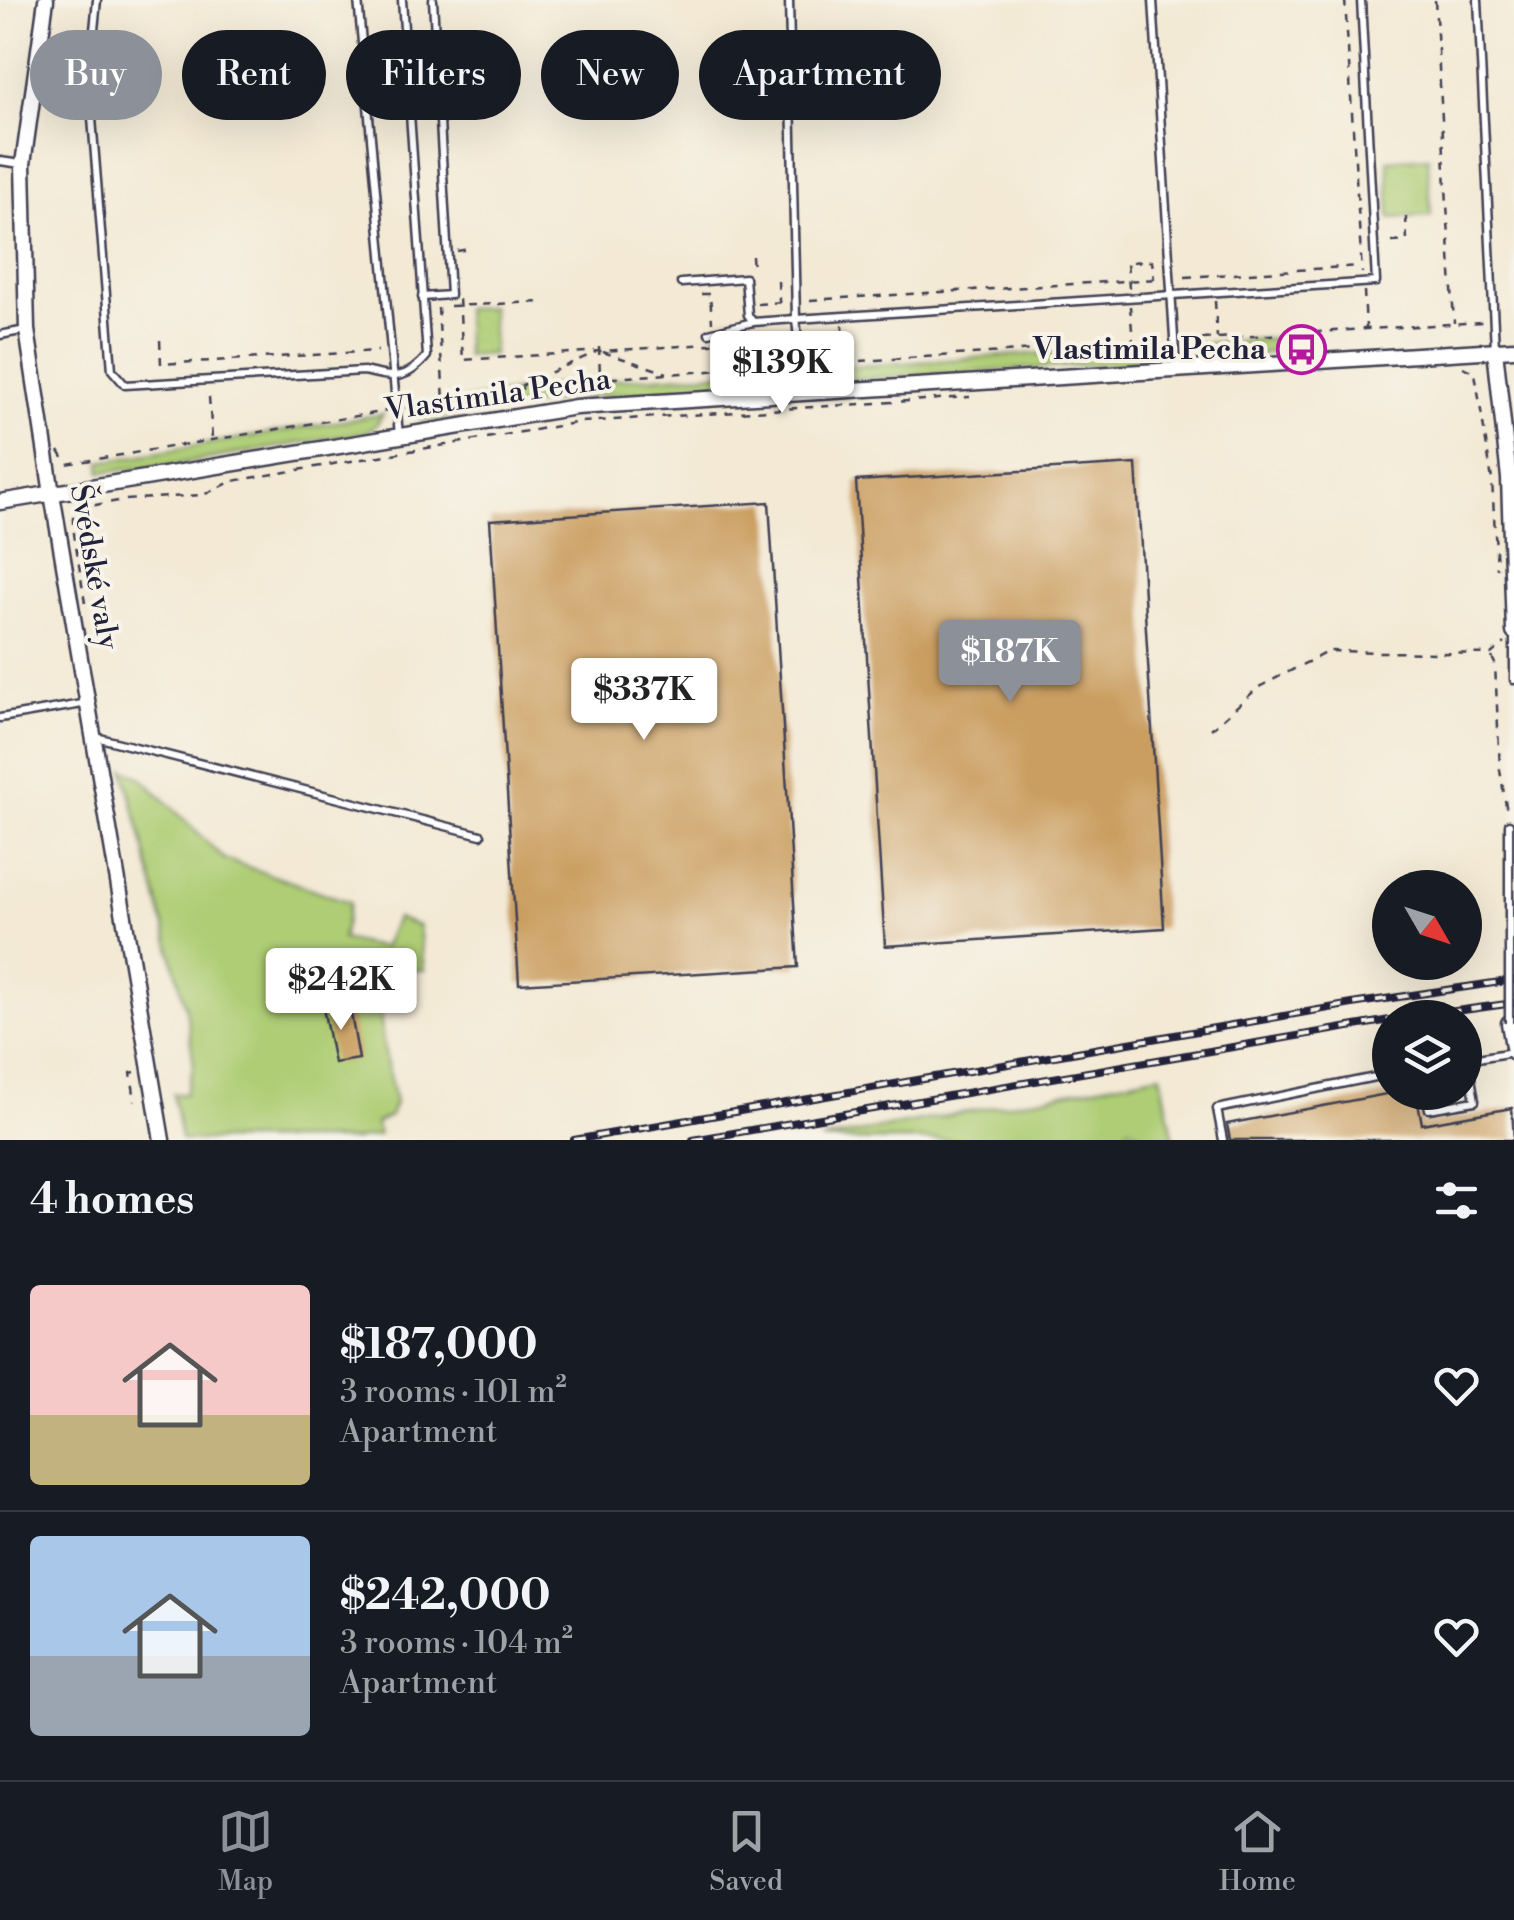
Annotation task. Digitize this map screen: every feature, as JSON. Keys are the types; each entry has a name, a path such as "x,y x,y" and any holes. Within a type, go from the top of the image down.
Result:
{"street":[{"name":"Švédské valy","path":"46,0 23,164 27,330 95,736 143,1070 162,1140"},
{"name":"Vlastimila Pecha","path":"0,502 576,407 1514,349"},
{"path":"1495,350 1509,478 1514,636"},
{"path":"1509,1023 1514,1052"}],"lane":[{"path":"98,0 89,80 112,370 125,384 364,372 394,378 415,370 426,356 402,0"},
{"path":"358,0 399,436"},
{"path":"422,297 450,295 433,0"},
{"path":"788,0 796,319 803,392"},
{"path":"1153,0 1176,372"},
{"path":"711,333 753,322 1376,282 1361,0"},
{"path":"1478,0 1495,350"},
{"path":"0,161 23,164"},
{"path":"680,282 745,278 748,315 753,322"},
{"path":"0,335 27,330"},
{"path":"1514,636 1514,680"},
{"path":"0,718 89,702"},
{"path":"95,736 481,835"},
{"path":"1509,1023 1510,824"},
{"path":"1482,1057 1514,1052"},
{"path":"1223,1140 1217,1108 1372,1078"}],"path":[{"path":"1344,0 1356,262 1361,266"},
{"path":"1434,0 1454,324"},
{"path":"1392,242 1407,241 1406,217"},
{"path":"456,250 469,249"},
{"path":"810,300 1120,280 1128,281 1155,279 1152,260 1127,262 1126,273 1128,281 1129,290"},
{"path":"1185,277 1356,262 1362,275"},
{"path":"1214,275 1214,286"},
{"path":"778,281 779,302"},
{"path":"458,287 463,360 757,341"},
{"path":"1364,291 1366,330"},
{"path":"701,294 710,294 713,344"},
{"path":"842,298 843,309"},
{"path":"1215,300 1217,338"},
{"path":"444,401 438,306 542,302"},
{"path":"754,304 786,302"},
{"path":"1130,306 1134,344"},
{"path":"47,452 61,450 66,464 516,388 600,378 1494,322"},
{"path":"844,323 845,362"},
{"path":"1438,325 1440,336"},
{"path":"756,333 757,341 778,366"},
{"path":"160,340 161,364 378,351"},
{"path":"599,349 600,378"},
{"path":"516,388 599,349 669,374"},
{"path":"207,361 208,372"},
{"path":"1453,367 1470,368 1479,384 1492,480 1498,572"},
{"path":"86,604 73,527 73,518 84,508 124,500 203,495 234,481 581,422 973,397"},
{"path":"209,398 212,439"},
{"path":"1210,728 1259,687 1329,651 1491,654 1514,636"},
{"path":"1491,654 1495,664 1500,770 1510,824"},
{"path":"136,1101 131,1072 143,1070"}],"green space":[{"path":"1428,157 1431,216 1390,218 1388,160"},
{"path":"491,307 493,354 466,356 464,308"},
{"path":"1293,337 1294,345 1226,358 1201,352 1191,344"},
{"path":"1160,345 1150,357 1138,362 844,380 829,377 819,369"},
{"path":"786,369 766,385 580,397 433,421 422,420 410,409 577,382"},
{"path":"383,414 365,432 179,464 101,472 101,462"},
{"path":"124,769 141,777 224,859 350,902 342,939 383,948 396,918 419,926 424,970 402,972 389,983 382,999 383,1042 395,1103 390,1116 376,1123 378,1135 353,1140 181,1140 173,1094 185,1094 194,1065 186,1009"},
{"path":"1161,1074 1174,1140 1148,1140 1129,1127 1120,1140 822,1140"}],"building":[{"path":"1136,464 1164,928 885,946 856,481"},
{"path":"769,502 798,967 519,984 490,520"},
{"path":"349,1003 359,1059 334,1063 323,1008"},
{"path":"1372,1097 1372,1110 1419,1110 1422,1124 1512,1108 1514,1140 1230,1140 1227,1124"}],"railway":[{"path":"574,1140 1358,1003 1514,980"},
{"path":"1482,1007 1514,1003"},
{"path":"693,1140 1372,1023"}],"place":[{"name":"Vlastimila Pecha","path":"1301,350"}]}
